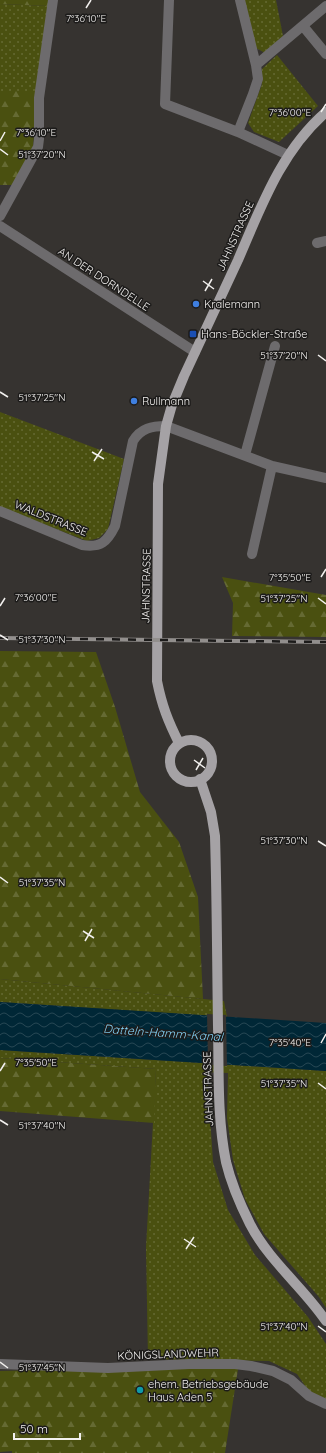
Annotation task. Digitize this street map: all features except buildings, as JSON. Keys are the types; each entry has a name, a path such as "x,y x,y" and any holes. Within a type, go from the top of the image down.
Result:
{"main road":[{"name":"JAHNSTRASSE","path":"179,743 169,724 161,702 157,681 158,484 166,426 172,405 271,184 288,155 308,129 326,112"},
{"path":"191,739 197,740 203,743 210,752 212,758 210,771 206,776 200,779 194,782 187,781 175,775 172,769 170,757 179,743 191,739"},
{"name":"JAHNSTRASSE","path":"200,779 211,812 215,836 219,1074 222,1132 226,1162 241,1206 250,1225 287,1275 313,1303 326,1321"}],"street":[{"path":"0,216 38,147 39,98 53,0"},
{"path":"169,0 165,104 238,132 288,155"},
{"path":"238,132 258,79 240,0"},
{"path":"256,65 326,6"},
{"path":"303,26 326,54"},
{"name":"AN DER DORNDELLE","path":"0,226 195,352"},
{"path":"244,455 275,346"},
{"path":"166,426 272,466 326,478"},
{"name":"WALDSTRASSE","path":"0,511 82,545 93,547 100,545 110,537 115,526 133,441 136,436 150,427 166,426"},
{"path":"252,554 272,466"},
{"name":"KÖNIGSLANDWEHR","path":"0,1364 108,1368 189,1364 235,1364 273,1371 291,1380 309,1396 326,1404"}],"green space":[{"path":"0,0 50,0 49,6 0,4"},
{"path":"244,0 276,0 283,36 265,53 256,48"},
{"path":"0,4 49,6 37,91 0,91"},
{"path":"277,55 318,106 279,142 254,132 248,123 262,84 262,69"},
{"path":"0,91 37,91 33,148 12,185 0,185"},
{"path":"0,412 124,459 108,529 99,538 87,541 0,507"},
{"path":"222,577 326,595 326,637 232,636 233,603"},
{"path":"0,651 96,652 115,707 140,792 179,842 198,897 203,999 0,979"},
{"path":"0,979 224,1001 227,1017 0,1002"},
{"path":"0,1050 326,1071 326,1308 319,1297 264,1234 245,1199 233,1160 227,1118 228,1073 207,1072 213,1162 228,1210 255,1255 308,1317 326,1344 326,1400 308,1390 297,1374 269,1361 148,1359 146,1247 156,1069 0,1058"},
{"path":"0,1058 156,1069 154,1123 0,1111"},
{"path":"181,1367 238,1369 225,1453 0,1452 0,1371"}],"water":[{"name":"Datteln-Hamm-Kanal","path":"0,1002 326,1023 326,1071 0,1050"}],"pier":[{"path":"207,1014 226,1015 227,1066 208,1065"}],"railway":[{"path":"0,638 326,642"}],"place":[{"name":"Kralemann","path":"196,304"},
{"name":"Hans-Böckler-Straße","path":"193,334"},
{"name":"Rullmann","path":"134,401"},
{"name":"ehem. Betriebsgebäude Haus Aden 5","path":"140,1390"}]}
